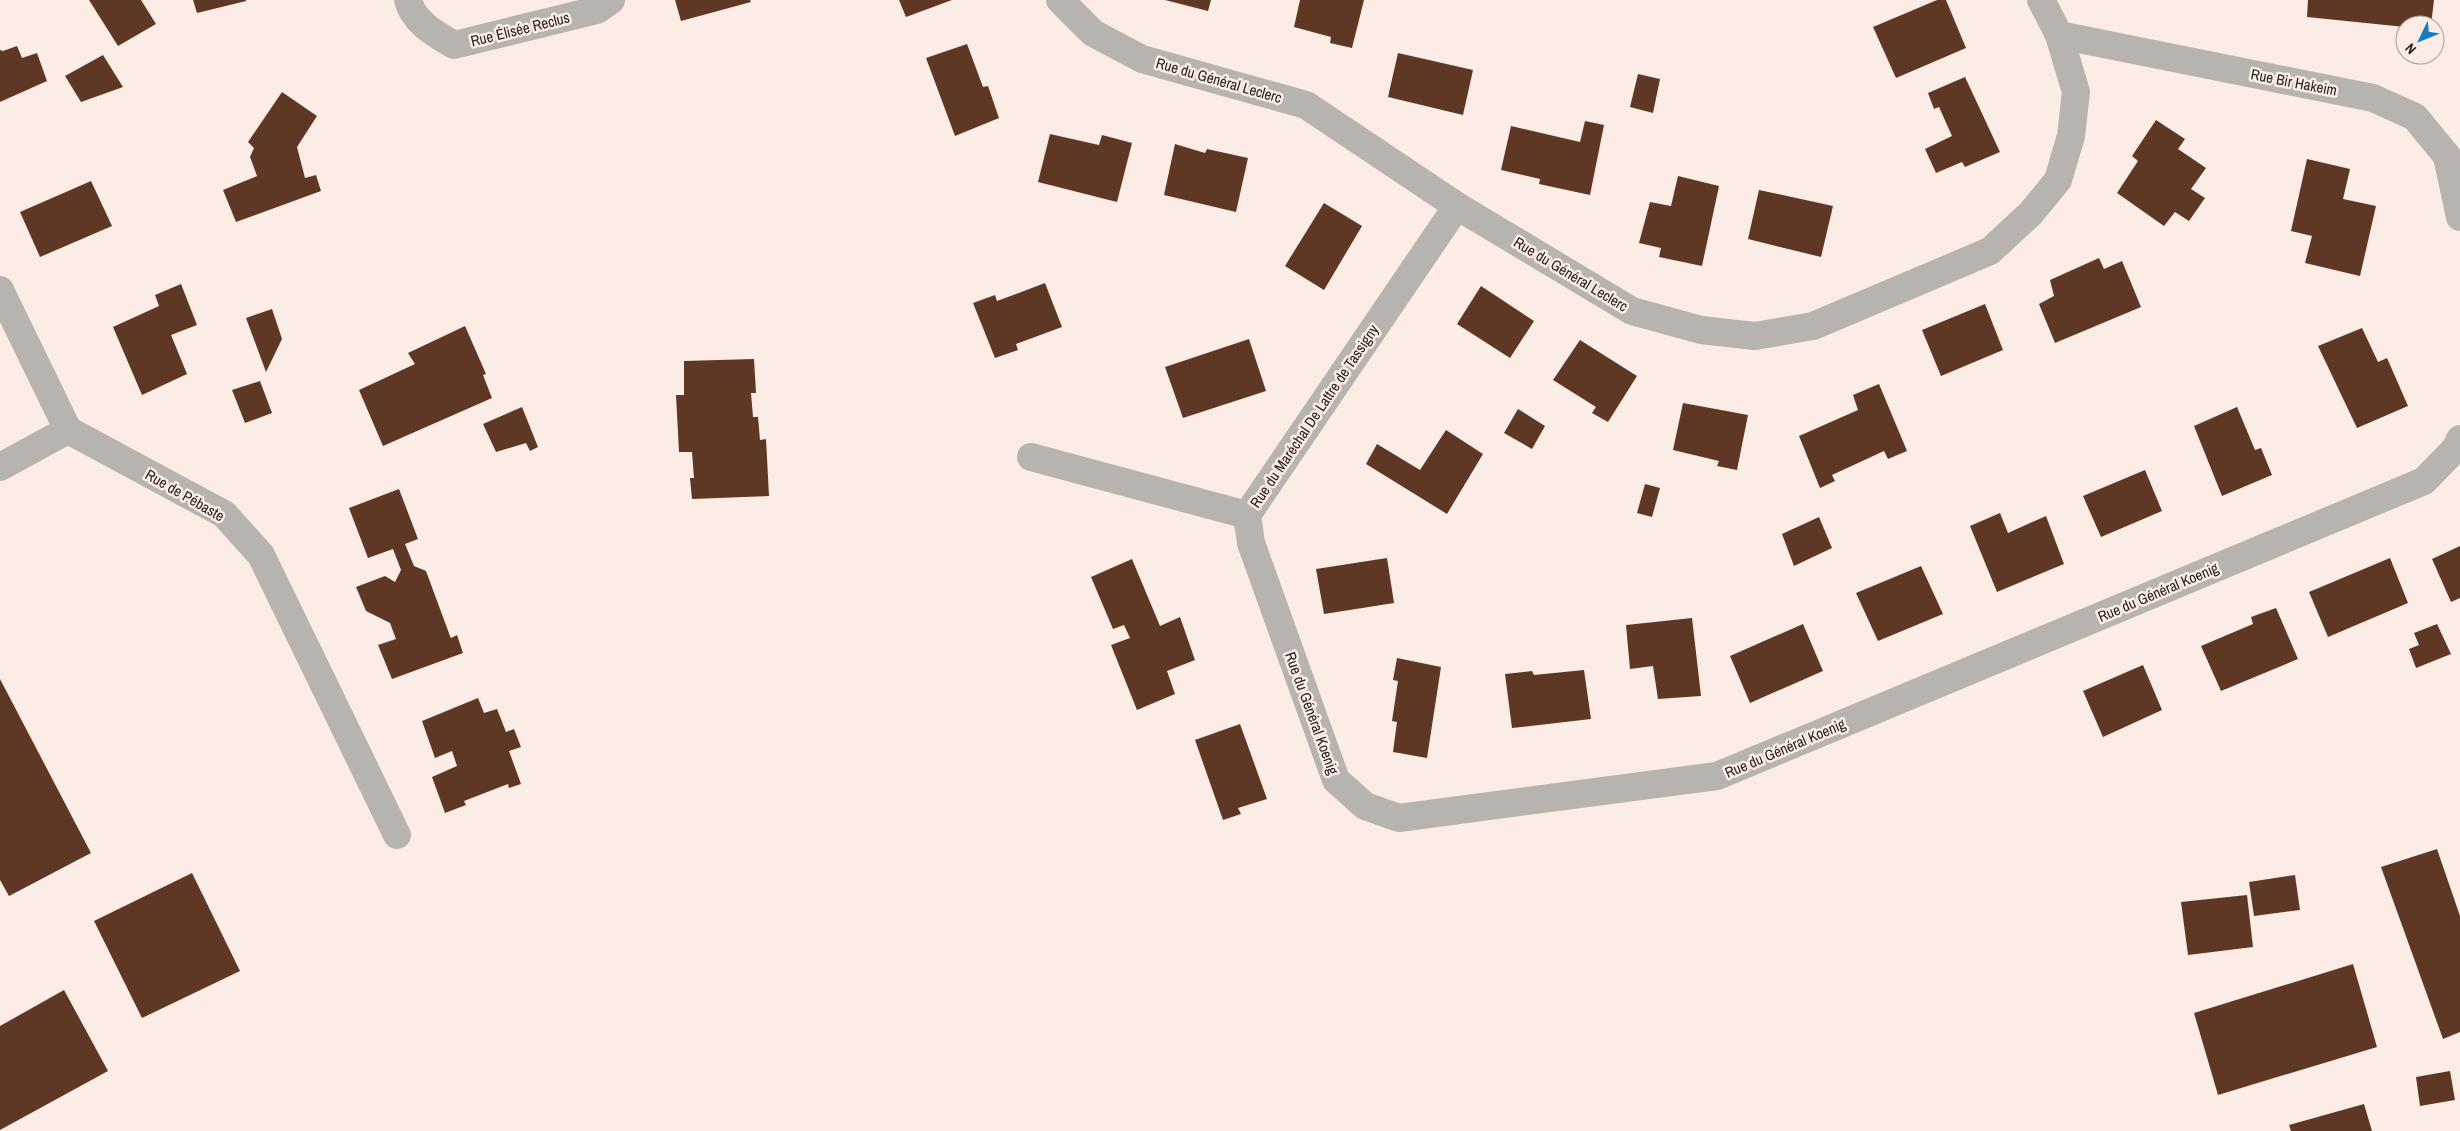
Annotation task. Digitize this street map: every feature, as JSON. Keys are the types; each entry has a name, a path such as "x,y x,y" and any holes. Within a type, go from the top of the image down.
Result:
{"street":[{"name":"Rue Élisée Reclus","path":"408,0 409,6 430,31 454,45 597,10 611,0"},
{"name":"Rue du Général Leclerc","path":"1060,0 1093,33 1142,59 1306,105 1457,206 1632,312 1701,330 1755,336 1812,326 1990,251 2031,213 2058,180 2071,136 2076,92 2059,35 2041,0"},
{"name":"Rue Bir Hakeim","path":"2059,35 2373,98 2414,117 2448,156 2460,217"},
{"name":"Rue du Maréchal De Lattre de Tassigny","path":"1031,457 1247,515 1457,206"},
{"path":"0,290 68,430 0,466"},
{"name":"Rue de Pébaste","path":"68,430 224,514 261,555 397,835"},
{"name":"Rue du Général Koenig","path":"1247,515 1251,543 1336,780 1365,806 1398,818 1717,776 2424,481 2456,449 2460,438"}],"building":[{"path":"89,0 141,0 156,24 118,46"},
{"path":"193,0 246,0 246,1 197,13"},
{"path":"675,0 750,0 751,2 681,21"},
{"path":"899,0 952,0 906,17"},
{"path":"1165,0 1211,0 1208,11"},
{"path":"1300,0 1364,0 1352,48 1330,43 1331,37 1294,27"},
{"path":"1937,0 1946,0 1966,48 1896,78 1873,27"},
{"path":"2308,0 2434,0 2432,15 2395,15 2395,26 2307,17"},
{"path":"967,44 983,87 988,86 999,118 955,136 926,58"},
{"path":"17,46 22,58 37,53 47,81 0,102 0,50 3,51"},
{"path":"1398,53 1473,70 1463,115 1388,97"},
{"path":"103,55 123,87 81,102 65,76"},
{"path":"1638,74 1660,79 1653,113 1630,107"},
{"path":"1965,77 2000,152 1965,167 1962,162 1936,173 1925,149 1952,136 1939,107 1934,109 1928,93"},
{"path":"282,92 317,116 297,147 305,178 316,175 321,191 236,222 223,190 257,176 250,157 254,148 248,142"},
{"path":"2156,120 2185,139 2178,149 2206,168 2191,189 2205,198 2189,221 2175,212 2164,226 2117,193 2138,161 2132,156"},
{"path":"1585,121 1604,125 1590,195 1539,184 1540,179 1501,170 1511,126 1580,142"},
{"path":"1050,134 1099,145 1102,135 1132,143 1117,202 1038,182"},
{"path":"1175,144 1205,153 1207,149 1248,158 1236,212 1164,195"},
{"path":"2307,159 2350,169 2343,199 2376,206 2360,276 2305,263 2312,236 2291,231"},
{"path":"1678,176 1719,186 1702,266 1659,257 1661,248 1639,243 1650,202 1671,206"},
{"path":"91,181 112,226 40,257 20,212"},
{"path":"1759,190 1833,206 1821,257 1748,239"},
{"path":"1324,203 1362,226 1324,290 1285,266"},
{"path":"2099,258 2104,269 2122,261 2141,307 2055,343 2039,304 2054,296 2050,280"},
{"path":"1045,283 1062,327 1016,344 1018,350 995,358 973,303 995,295 997,301"},
{"path":"181,284 197,325 171,335 187,374 142,395 113,327 159,306 155,295"},
{"path":"1481,286 1534,321 1510,358 1457,324"},
{"path":"1985,304 2003,350 1941,376 1922,330"},
{"path":"272,309 282,339 266,372 246,318"},
{"path":"465,326 486,374 483,375 492,398 383,446 359,390 415,364 408,353"},
{"path":"2362,328 2378,362 2387,358 2408,406 2357,428 2318,346"},
{"path":"1249,339 1266,391 1183,418 1165,367"},
{"path":"1580,340 1637,376 1608,422 1592,413 1596,407 1553,380"},
{"path":"754,359 756,393 751,393 753,417 758,417 760,440 766,439 769,496 692,499 690,478 694,478 692,452 679,452 676,395 684,395 684,361"},
{"path":"260,381 272,413 245,423 232,390"},
{"path":"1879,384 1907,451 1888,459 1884,451 1832,475 1835,481 1820,488 1799,436 1858,410 1853,395"},
{"path":"1683,403 1748,415 1737,470 1717,466 1719,461 1673,450"},
{"path":"522,407 538,447 530,451 526,443 496,452 483,424"},
{"path":"2237,407 2255,450 2261,448 2272,475 2222,496 2194,426"},
{"path":"1518,409 1545,426 1532,449 1504,433"},
{"path":"1446,430 1483,454 1447,514 1366,464 1377,444 1420,470"},
{"path":"2145,470 2162,511 2101,537 2083,496"},
{"path":"1645,484 1660,488 1652,517 1637,513"},
{"path":"399,489 418,539 405,544 414,566 426,571 450,636 451,638 457,635 463,653 392,679 378,645 396,639 390,623 366,611 356,587 385,576 395,582 401,570 393,549 368,558 349,508"},
{"path":"2000,513 2008,533 2046,516 2064,564 1997,592 1970,526"},
{"path":"1819,517 1832,548 1794,566 1782,534"},
{"path":"2460,546 2460,598 2451,602 2432,559"},
{"path":"1387,558 1394,603 1324,614 1316,569"},
{"path":"2390,558 2408,603 2328,637 2309,592"},
{"path":"1132,559 1160,626 1180,617 1195,660 1167,671 1175,694 1137,710 1111,645 1130,638 1124,625 1113,629 1091,577"},
{"path":"1921,566 1943,614 1878,641 1856,593"},
{"path":"2276,608 2298,659 2221,691 2201,646 2253,624 2251,617"},
{"path":"1692,618 1701,696 1658,699 1653,666 1630,669 1626,625"},
{"path":"1803,624 1823,671 1750,703 1730,656"},
{"path":"2437,624 2451,654 2416,668 2409,649 2419,645 2414,633"},
{"path":"1397,658 1441,667 1427,758 1393,752 1397,722 1392,721 1398,681 1393,680"},
{"path":"2143,665 2162,710 2103,737 2083,691"},
{"path":"1584,670 1591,719 1512,728 1505,674 1532,671 1534,675"},
{"path":"0,679 91,853 9,896 0,880"},
{"path":"478,698 484,713 497,709 506,732 514,729 521,747 509,751 521,784 509,788 508,784 464,801 466,805 445,813 432,777 457,766 452,751 435,758 422,721"},
{"path":"1240,724 1267,799 1238,808 1241,814 1223,820 1195,740"},
{"path":"2437,849 2460,916 2460,1032 2443,1039 2381,867"},
{"path":"192,873 240,971 142,1018 94,921"},
{"path":"2295,875 2300,910 2254,916 2249,882"},
{"path":"2247,895 2253,947 2188,955 2181,902"},
{"path":"2353,964 2377,1047 2218,1095 2194,1013"},
{"path":"64,990 108,1071 0,1130 0,1026"},
{"path":"2450,1071 2455,1100 2420,1106 2416,1077"},
{"path":"2364,1104 2372,1131 2291,1131 2289,1125"}]}
